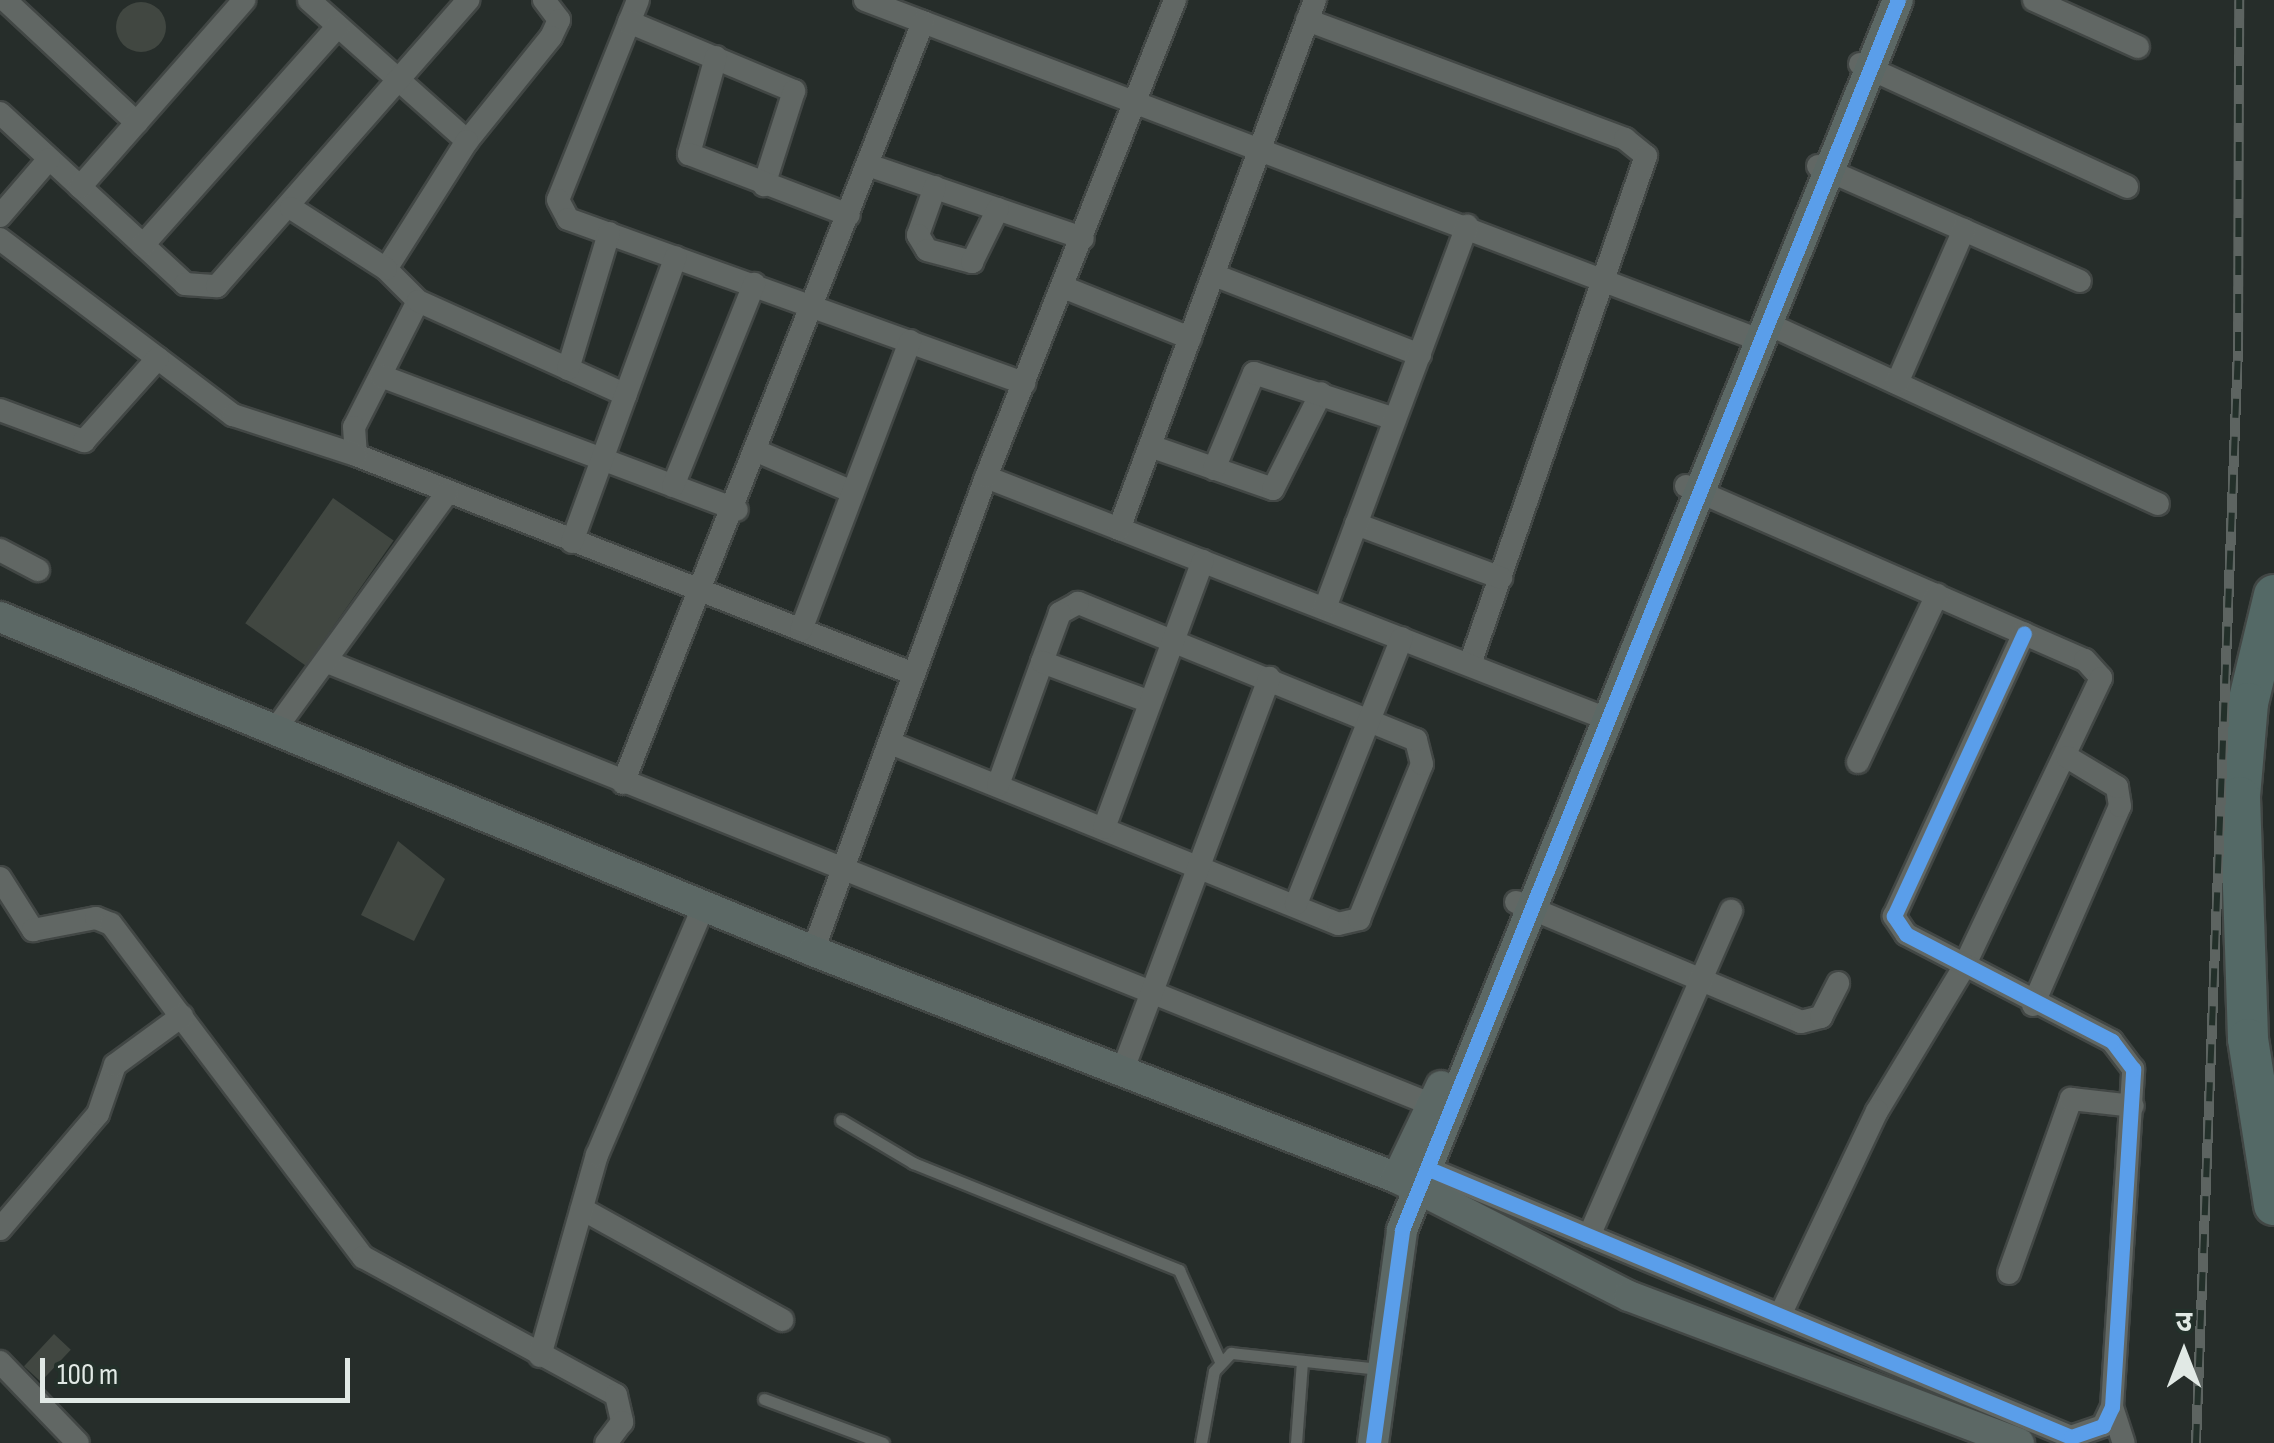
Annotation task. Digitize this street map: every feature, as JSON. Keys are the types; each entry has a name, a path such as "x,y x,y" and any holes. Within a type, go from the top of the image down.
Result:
{"highway":[{"path":"2274,596 2248,704 2240,924 2274,1205"}],"main road":[{"path":"1415,1179 1864,66 1886,0"},
{"path":"1864,66 1898,0"},
{"path":"2,626 277,728 813,951 1122,1072 1415,1179 1629,1296 2035,1437"},
{"path":"1373,1443 1390,1270 1434,1105 1524,905"}],"street":[{"path":"0,6 5,0 137,122"},
{"path":"80,187 244,0"},
{"path":"309,0 468,142"},
{"path":"0,113 185,284 217,286 291,208 468,0"},
{"path":"386,269 468,142 552,36 558,20 544,0"},
{"path":"865,0 1132,102 1262,146 1610,282 1896,383 2158,504"},
{"path":"813,951 893,744 914,674 986,477 1175,0"},
{"path":"2034,0 2138,48"},
{"path":"1119,529 1311,10 1638,146 1646,168 1610,282 1470,664"},
{"path":"764,184 797,97 633,11 558,200 568,219 1024,383"},
{"path":"622,783 737,510 923,22"},
{"path":"144,245 338,26"},
{"path":"716,57 689,154 850,215"},
{"path":"1864,66 2127,186"},
{"path":"0,216 50,158"},
{"path":"868,165 1083,238"},
{"path":"1823,168 2080,281"},
{"path":"934,187 918,235 928,250 972,262 998,209"},
{"path":"291,208 386,269 418,302 626,395"},
{"path":"1325,608 1468,226"},
{"path":"1896,383 1964,230"},
{"path":"568,369 609,233"},
{"path":"0,238 255,426 356,454 914,674"},
{"path":"572,542 676,257"},
{"path":"1214,275 1420,354"},
{"path":"673,486 754,284"},
{"path":"1063,287 1190,338"},
{"path":"356,454 354,427 418,302"},
{"path":"801,630 910,341"},
{"path":"0,410 84,441 158,358"},
{"path":"1214,469 1254,373 1395,419"},
{"path":"381,376 737,510"},
{"path":"1150,446 1214,469 1280,486 1321,392"},
{"path":"759,452 853,492"},
{"path":"986,477 1600,716"},
{"path":"1692,489 2085,660 2101,678 2067,757 1964,967 1877,1111 1780,1315"},
{"path":"277,728 330,663 447,493"},
{"path":"1356,524 1501,578"},
{"path":"0,550 38,570"},
{"path":"1104,828 1203,561"},
{"path":"1858,762 1937,596"},
{"path":"893,744 1350,923 1379,873 1422,751 1370,718 1068,604 1042,662 998,785"},
{"path":"2024,633 1896,904 1897,927 2126,1055 2134,1106 2112,1407 2124,1443"},
{"path":"1296,904 1402,638"},
{"path":"1042,662 1150,702"},
{"path":"330,663 842,873 1434,1105"},
{"path":"1122,1072 1148,993 1269,678"},
{"path":"2033,1005 2120,806 2117,788 2067,757"},
{"path":"0,878 33,930 48,934 96,918 111,924 363,1257 616,1396 622,1422 606,1443"},
{"path":"540,1356 582,1208 624,1085 704,905"},
{"path":"1524,905 1801,1022 1820,1017 1838,983"},
{"path":"1589,1236 1731,911"},
{"path":"0,1229 98,1114 115,1065 182,1016"},
{"path":"2009,1273 2071,1099 2134,1106"},
{"path":"1415,1179 1589,1236 1780,1315 2035,1437 2090,1436 2112,1407"},
{"path":"582,1208 782,1320"},
{"path":"0,1362 78,1443"}],"lane":[{"path":"840,1120 912,1163 1179,1270 1219,1360 1201,1443"},
{"path":"1219,1360 1252,1352 1378,1369"},
{"path":"1296,1443 1302,1361"},
{"path":"764,1399 883,1443"}],"building":[{"path":"141,2 159,9 166,27 159,45 141,52 123,45 116,27 123,9"},
{"path":"333,498 394,540 306,666 245,623"},
{"path":"398,841 445,879 414,941 361,915"},
{"path":"54,1334 71,1350 41,1382 24,1366"}],"railway":[{"path":"2196,1443 2238,351 2239,0"}],"cycle path":[{"path":"1373,1443 1402,1230 1898,0"},
{"path":"1429,1169 2071,1437 2103,1426 2112,1407 2133,1069 2112,1041 1906,934 1894,916 2024,633"}]}
